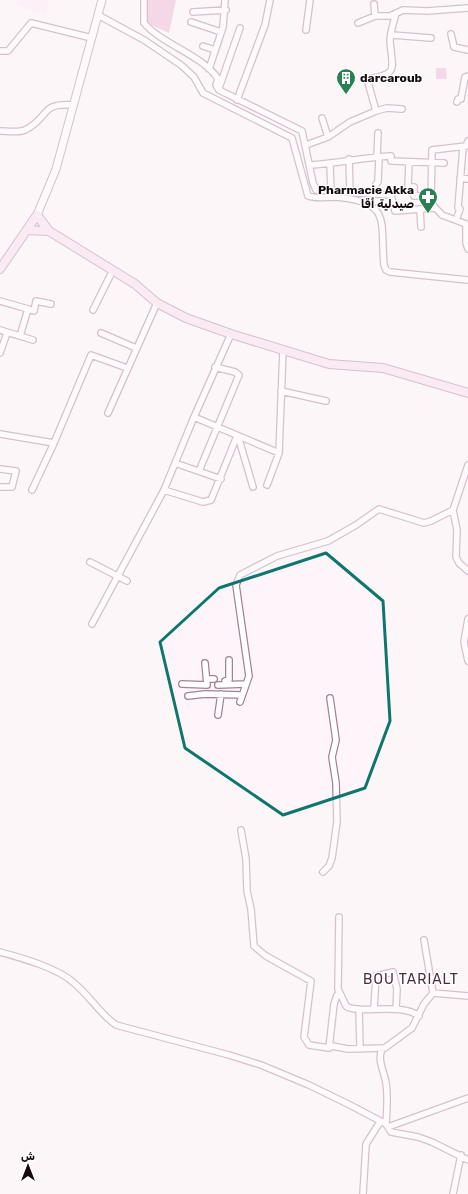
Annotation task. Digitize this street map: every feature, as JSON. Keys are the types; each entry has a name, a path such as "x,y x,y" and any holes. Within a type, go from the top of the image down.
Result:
{"main road":[{"path":"0,268 4,257 27,230 37,215 49,231 135,284 157,303 186,318 231,334 334,365 383,368 468,393"},
{"path":"27,230 49,231"}],"street":[{"path":"37,215 50,186 74,105 102,0"},
{"path":"144,0 143,18 146,25 209,69 218,79 216,85 219,90 236,100 297,127 303,133 315,189 318,191 391,195 395,212 435,208"},
{"path":"209,69 221,32 226,10 225,0"},
{"path":"236,100 265,25 270,0"},
{"path":"306,30 310,0"},
{"path":"374,4 375,16"},
{"path":"358,23 375,16 390,16 405,10 427,11 468,8"},
{"path":"193,12 226,10"},
{"path":"376,112 366,79 385,76 392,69 393,53 390,39 396,13"},
{"path":"98,15 144,40 181,65 194,77 203,93 292,138 308,196 316,198 348,199 376,208 381,218 384,265 386,270 390,272 468,280"},
{"path":"191,22 221,32"},
{"path":"0,51 8,51 31,23 92,38"},
{"path":"219,90 240,28"},
{"path":"451,34 454,48 468,50"},
{"path":"392,35 431,38"},
{"path":"203,46 215,50"},
{"path":"457,102 458,99 461,99 465,77 468,76"},
{"path":"0,131 23,131 39,121 49,107 74,105"},
{"path":"306,146 328,137 350,122 387,108 402,109"},
{"path":"322,118 328,137"},
{"path":"375,193 376,184 378,182 378,132"},
{"path":"468,141 466,146 462,147 433,149 430,195 431,204 442,215 466,224 466,243 468,250"},
{"path":"456,220 460,208 458,208 460,178 465,159 462,147"},
{"path":"310,165 330,164 349,159 391,156 391,161 444,163"},
{"path":"349,159 350,192"},
{"path":"409,162 408,187 414,187 414,196 430,195"},
{"path":"330,164 331,192"},
{"path":"460,178 468,179"},
{"path":"420,209 420,227"},
{"path":"92,310 113,270"},
{"path":"0,301 34,311 36,300 51,304"},
{"path":"108,413 157,303"},
{"path":"20,336 28,309"},
{"path":"0,330 33,340"},
{"path":"0,353 7,332"},
{"path":"101,333 136,348"},
{"path":"92,624 164,490 215,367 231,334"},
{"path":"267,485 279,454 283,350"},
{"path":"32,490 54,443 90,355 127,368"},
{"path":"199,471 239,375 235,372 215,367"},
{"path":"281,391 326,401"},
{"path":"194,417 216,428 279,454"},
{"path":"0,434 54,443"},
{"path":"164,490 208,502 211,500 238,436"},
{"path":"238,436 252,487"},
{"path":"174,464 220,479"},
{"path":"468,465 453,510 457,530 456,557 459,563 468,571"},
{"path":"0,469 16,471 12,487 0,487"},
{"path":"240,702 249,676 236,585 240,575 277,556 328,541 379,510 424,523 431,522 453,510"},
{"path":"90,562 127,582"},
{"path":"468,619 464,642 468,661"},
{"path":"226,684 225,681 229,680 229,660"},
{"path":"182,684 207,684 205,663"},
{"path":"207,680 214,679"},
{"path":"218,685 246,684"},
{"path":"188,696 221,694 242,695"},
{"path":"218,715 221,694"},
{"path":"323,872 329,866 332,858 337,822 336,783 332,757 336,740 330,698"},
{"path":"241,830 246,859 247,891 251,909 254,946 266,956 311,981 304,1037 309,1045 330,1048 332,1046 360,1049 386,1048"},
{"path":"339,917 338,989 339,995 348,1007 359,1009 396,1009 411,1011 419,1016"},
{"path":"387,1126 386,1083 380,1055 382,1048 386,1048 408,1032 419,1016 424,1004 433,993 424,940"},
{"path":"0,952 64,975 76,984 102,1014 116,1025 261,1065 309,1085 360,1110 387,1126 391,1132 418,1137 447,1148 468,1160"},
{"path":"374,1008 376,976 393,972 397,989 396,1009"},
{"path":"433,993 468,996"},
{"path":"330,1048 334,1004 337,995 339,995"},
{"path":"359,1009 360,1049"},
{"path":"387,1126 468,1098"},
{"path":"363,1194 366,1144 380,1122"},
{"path":"453,1194 461,1155"}],"highlighted area":[{"path":"326,553 383,601 390,721 365,788 283,815 185,748 160,642 219,588"}],"shaded area":[{"path":"17,0 48,0 47,16 16,5"},
{"path":"147,0 176,0 169,33 145,22"},
{"path":"436,68 446,68 447,79 436,79"}],"place":[{"name":"darcaroub","path":"346,95"},
{"name":"Pharmacie Akka صيدلية أقا","path":"428,214"}],"district":[{"name":"BOU TARIALT","path":"411,979"}]}
